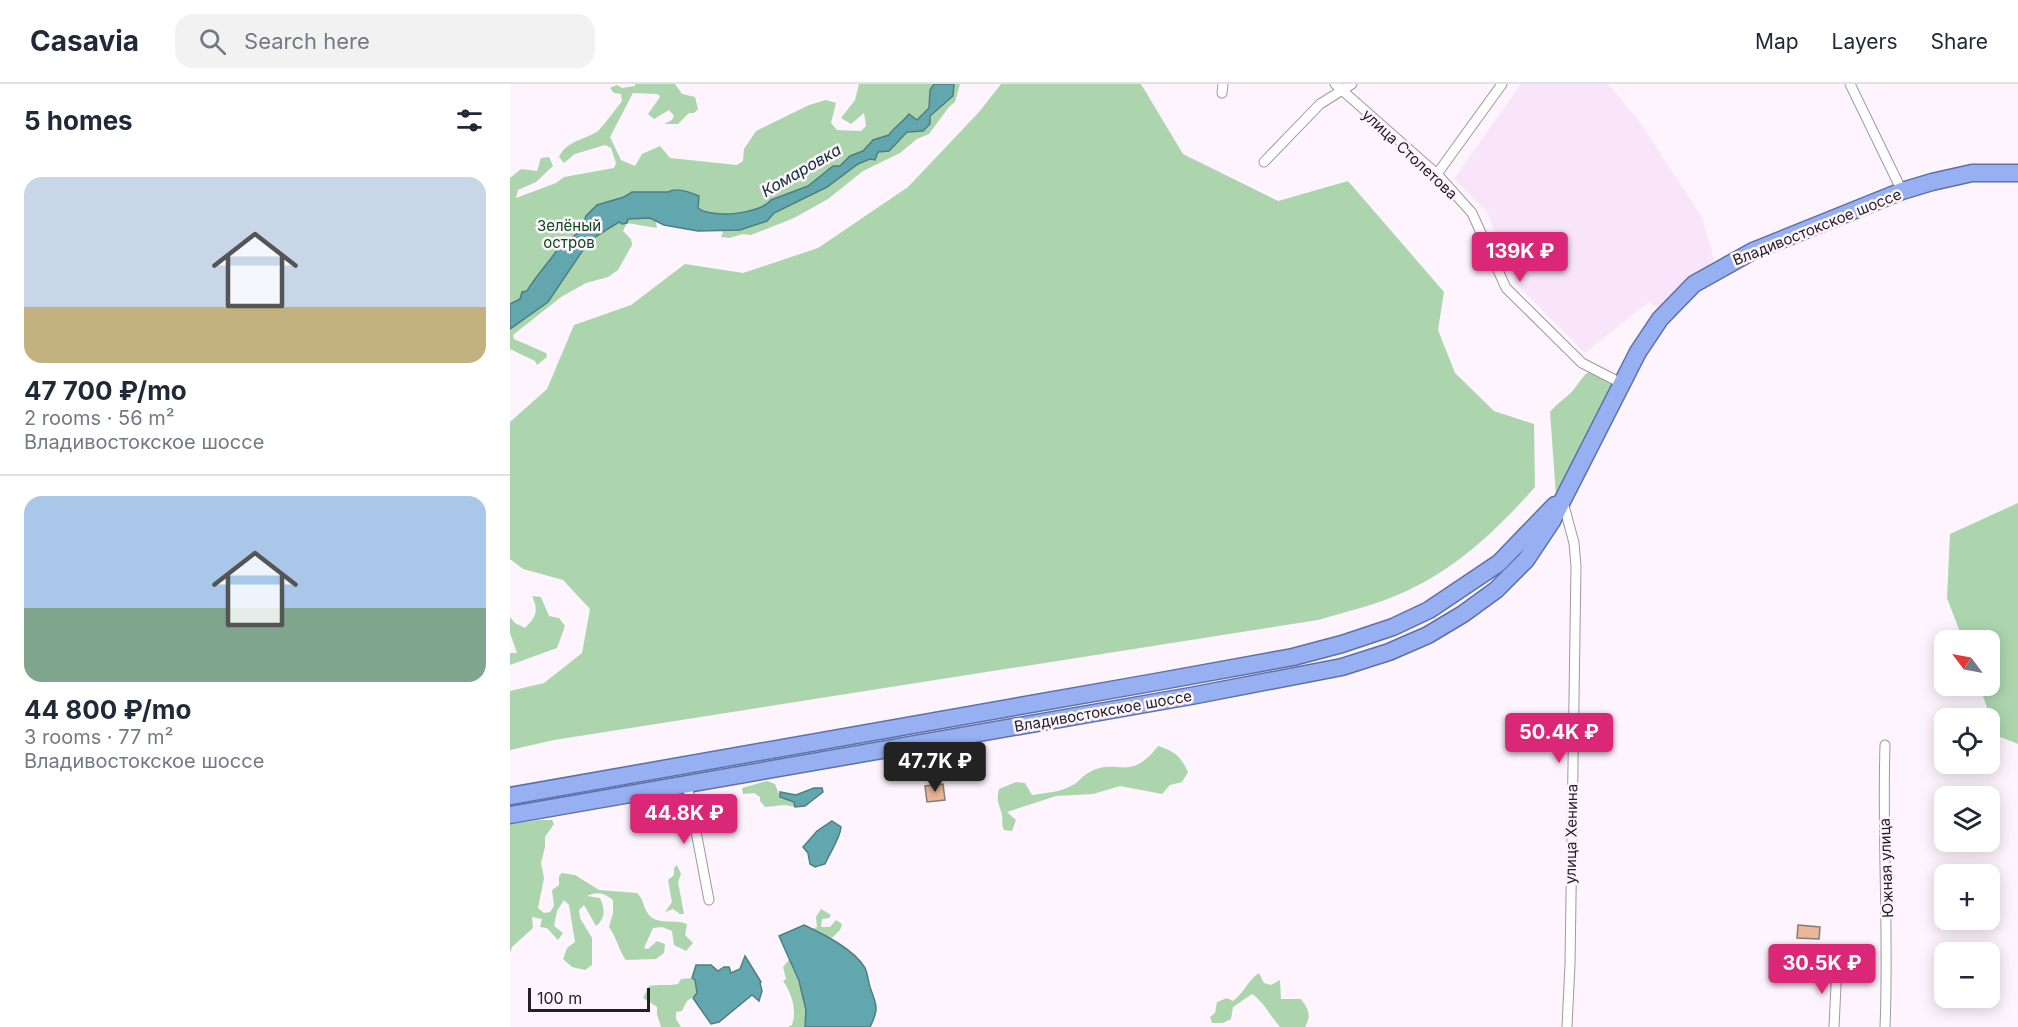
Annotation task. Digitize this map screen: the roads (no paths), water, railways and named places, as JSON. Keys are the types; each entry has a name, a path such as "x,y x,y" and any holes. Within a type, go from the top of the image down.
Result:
{"highway":[{"name":"Владивостокское шоссе","path":"510,815 1316,672 1342,667 1389,652 1428,635 1463,614 1496,590 1526,560 1552,521 1638,352 1660,319 1694,284 1753,251 1902,191 1972,173 2018,173"},
{"name":"Владивостокское шоссе","path":"510,796 1132,686 1342,645 1393,627 1429,610 1499,563 1551,507 1563,499"},
{"path":"1311,652 1321,659 1316,672"}],"street":[{"path":"1264,162 1339,87 1352,84"},
{"path":"1437,174 1502,84"},
{"path":"1850,84 1902,191"},
{"name":"улица Столетова","path":"1339,87 1437,174 1472,213 1506,288 1582,363 1621,383"},
{"name":"улица Хенина","path":"1563,499 1574,543 1576,566 1567,1027"},
{"name":"Южная улица","path":"1885,745 1888,960 1886,1027"},
{"path":"687,784 709,900"},
{"path":"1834,1027 1837,965"}],"water":[{"path":"934,84 954,84 953,96 930,116 930,124 923,131 907,132 889,151 878,152 875,160 870,159 858,164 827,187 774,213 767,221 740,230 698,231 664,225 650,218 628,219 627,223 622,224 619,222 595,237 583,250 548,302 510,329 510,304 520,299 522,292 527,291 559,247 557,242 569,240 581,230 586,216 597,205 624,197 632,192 679,190 699,196 698,208 705,211 724,214 757,209 771,200 808,186 833,166 840,166 850,156 863,151 873,140 889,135 909,114 917,120 929,108 930,90"},
{"path":"814,788 822,788 823,792 805,806 795,807 794,802 780,797 780,792 796,795"},
{"path":"832,821 841,827 839,836 825,864 815,867 810,864 808,853 803,847 817,831"},
{"path":"804,925 846,948 865,968 876,1006 870,1027 805,1027 806,1010 799,981 779,936"},
{"path":"745,956 761,982 762,991 759,1001 752,995 719,1022 711,1024 693,998 697,993 695,980 692,978 696,965 711,965 718,971 729,967 731,973 740,969"}],"water label":[{"name":"Комаровка","path":"801,170"}],"park label":[{"name":"Зелёный остров","path":"569,234"}]}
